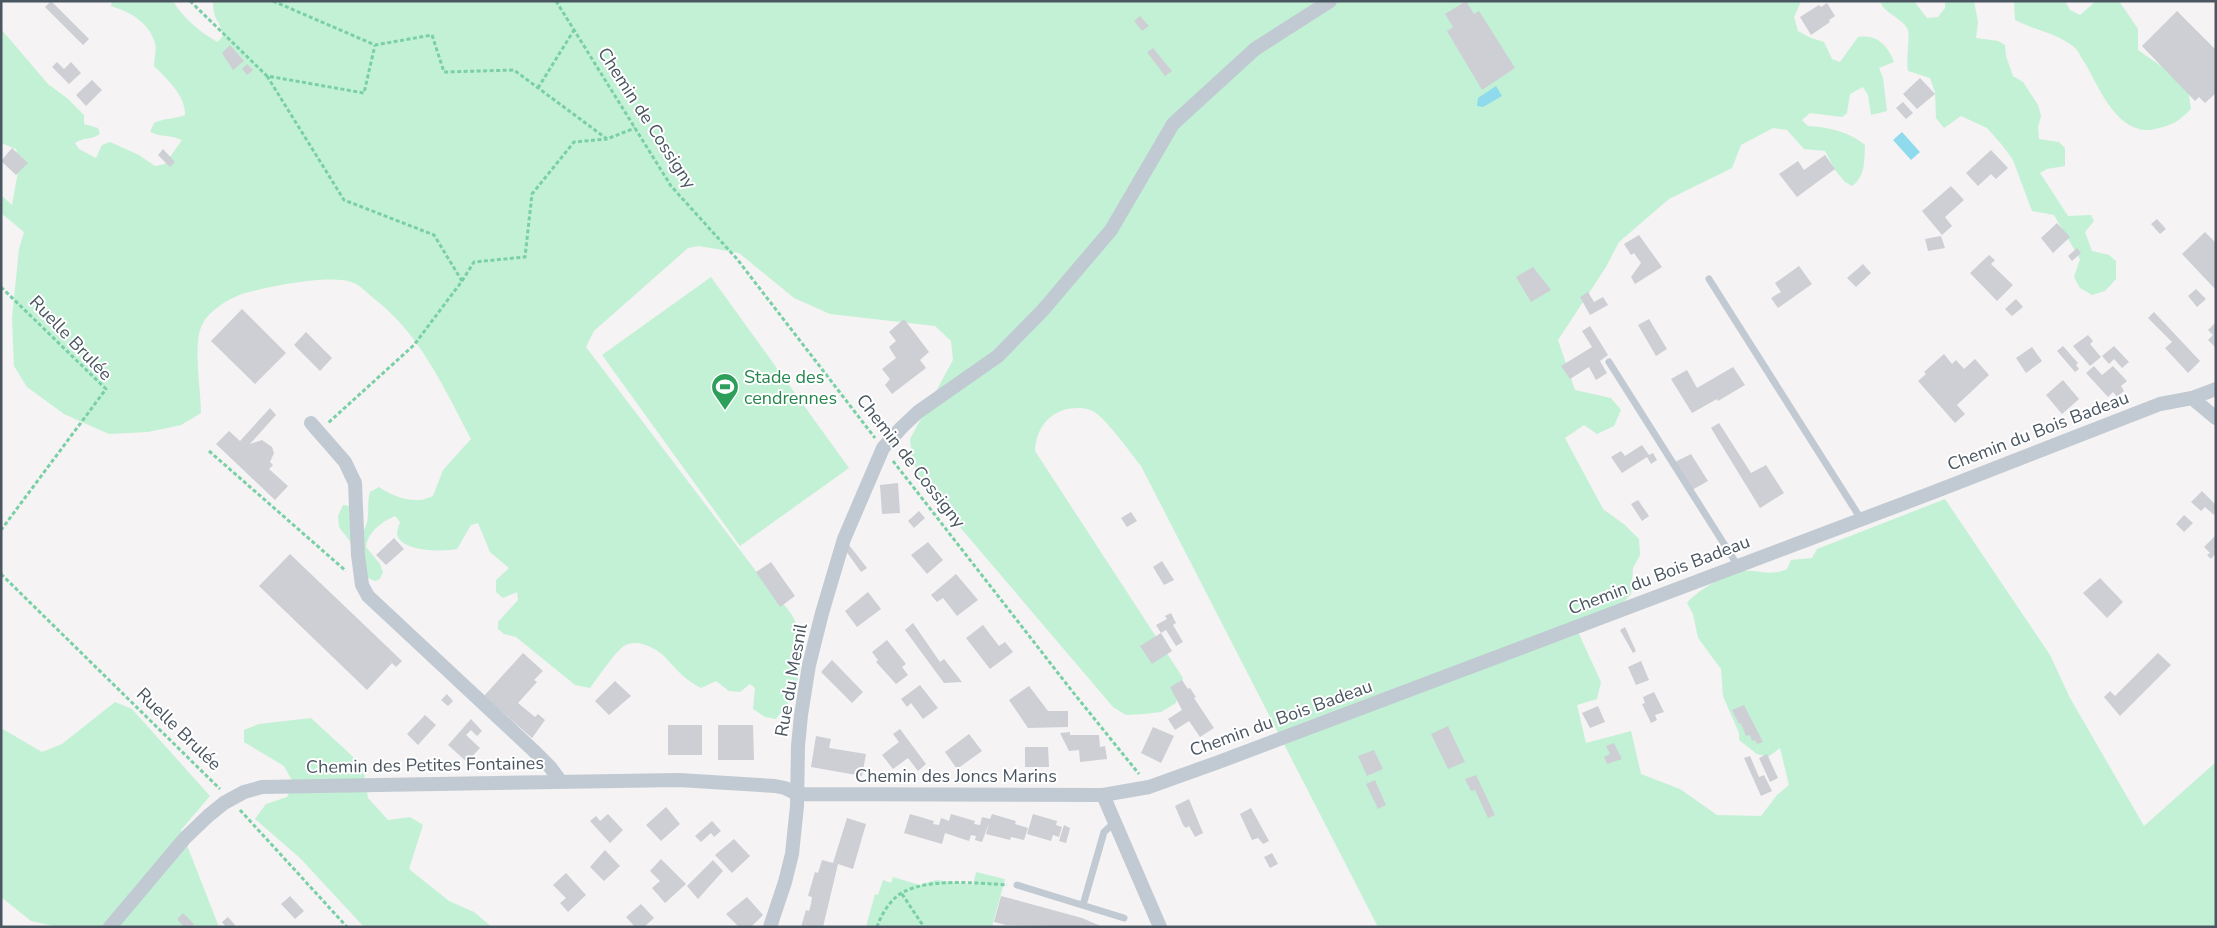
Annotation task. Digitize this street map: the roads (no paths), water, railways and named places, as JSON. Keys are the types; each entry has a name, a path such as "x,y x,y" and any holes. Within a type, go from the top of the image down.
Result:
{"street":[{"name":"Rue du Mesnil","path":"770,927 792,854 797,794 798,746 809,665 844,539 883,448 902,426 918,412 998,356 1043,310 1111,230 1173,124 1255,49 1330,1"},
{"name":"Chemin du Bois Badeau","path":"1109,794 1149,787 1297,733 2160,404 2192,398 2216,389"},
{"path":"2192,398 2216,418"},
{"path":"315,427 345,462 355,483 362,584 368,596 550,766 560,782"},
{"name":"Chemin des Petites Fontaines","path":"110,927 185,838 208,816 244,792 262,787 679,780 775,786 785,788 797,794"},
{"name":"Chemin des Joncs Marins","path":"797,794 1109,794"},
{"path":"1109,794 1115,822 1160,927"}],"lane":[{"path":"1709,279 1861,519"},
{"path":"1609,362 1738,566"},
{"path":"1083,905 1104,832 1115,822"},
{"path":"1017,885 1124,918"}],"water":[{"path":"1496,86 1502,96 1483,107 1477,106 1478,98"},
{"path":"1902,132 1920,152 1911,160 1893,140"}],"place":[{"name":"Stade des cendrennes","path":"725,411"}]}
